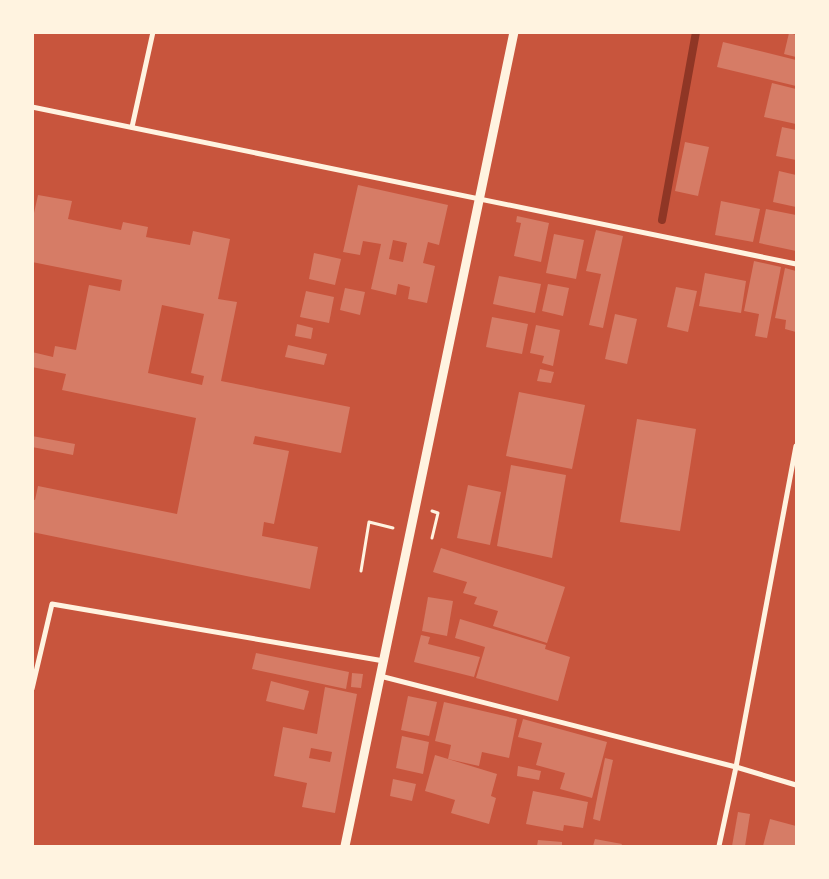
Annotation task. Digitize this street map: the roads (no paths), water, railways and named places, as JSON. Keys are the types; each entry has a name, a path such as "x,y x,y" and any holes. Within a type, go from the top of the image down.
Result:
{"street":[{"path":"132,128 153,32"},
{"path":"345,846 514,32"},
{"path":"32,107 796,264"},
{"path":"719,846 736,767 796,446"},
{"path":"32,689 52,604 384,661"},
{"path":"380,676 736,767 796,785"}],"waterway":[{"path":"662,220 696,32"}]}
